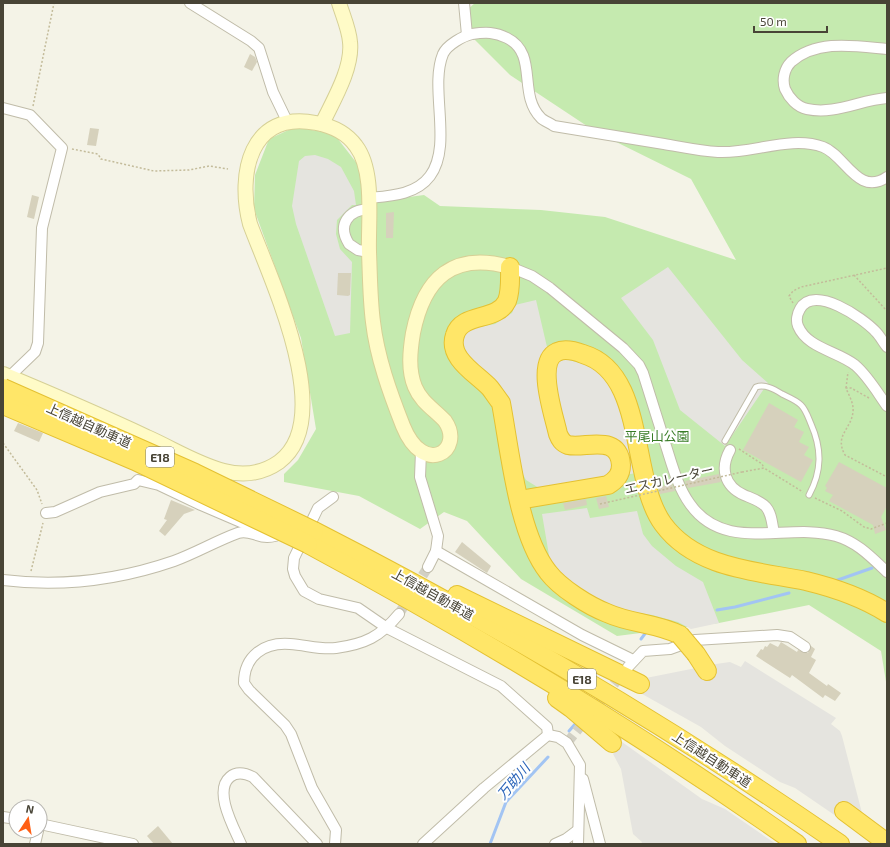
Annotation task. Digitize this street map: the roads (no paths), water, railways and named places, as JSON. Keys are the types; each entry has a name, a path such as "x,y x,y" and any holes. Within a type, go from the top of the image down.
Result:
{"highway":[{"path":"510,267 508,297 503,307 493,313 461,325 455,334 454,340 456,352 459,358 492,390 501,404 524,521 542,564 556,580 606,613 620,618 659,626 680,635 696,654 707,671"},
{"path":"519,500 608,485 618,477 621,466 620,459 611,448 595,443 577,445 565,444 558,434 546,376 547,362 550,357 559,350 586,354 609,368 619,382 627,402 650,500 659,519 675,538 690,550 710,560 836,589 857,597 887,613"},
{"name":"上信越自動車道","path":"5,380 195,472 398,574 588,682 741,777 840,844"},
{"name":"上信越自動車道","path":"3,405 141,464 311,531 389,588 519,662 599,712 733,799 797,844"},
{"path":"311,531 420,577 640,684"},
{"path":"389,588 571,708 612,743"},
{"path":"844,811 887,843"}],"street":[{"path":"190,3 252,41 259,48 273,92 287,121"},
{"path":"322,124 344,74 350,56 349,36 339,3"},
{"path":"464,3 467,35"},
{"path":"369,252 358,250 349,244 345,230 346,221 351,214 361,210 369,204 409,191 424,182 432,172 439,153 440,74 444,54 455,42 467,35 489,31 508,39 521,50 527,62 528,93 533,106 541,118 554,126 718,152 756,150 796,143 812,143 827,149 865,182 881,181 887,176"},
{"path":"887,49 845,46 816,48 800,54 786,67 783,83 788,98 805,109 822,111 838,109 887,98"},
{"path":"3,108 30,115 62,148 42,228 38,343 35,352 5,380 3,394"},
{"path":"5,380 110,420 216,468 242,474 256,473 269,468 285,457 293,448 301,426 302,408 300,382 287,319 250,224 247,212 245,189 250,158 258,141 270,129 287,121 298,120 322,124 342,132 358,147 366,165 369,204 369,252 373,323 378,350 403,426 412,444 421,452 430,456 439,454 447,448 451,437 449,426 419,396 411,370 411,350 414,328 425,295 436,278 444,272 462,264 482,262 510,267 532,276 550,288 623,348 639,365 643,373 677,480 691,505 698,513 717,526 730,531 757,535 815,532 840,537 860,548 887,572"},
{"path":"887,347 877,332 864,321 849,311 832,304 817,299 807,302 802,306 798,314 797,324 802,335 811,342 852,363 863,372 887,406"},
{"path":"728,445 724,468 726,479 732,488 765,506 771,514 774,533"},
{"path":"421,452 420,477 438,536 436,551 428,567"},
{"path":"46,513 56,512 106,490 134,484 138,480 159,484 272,537"},
{"path":"333,497 318,508 311,531 293,564 295,576 304,591 319,599 358,608 387,628 501,686 546,727 548,735"},
{"path":"3,580 28,583 66,583 129,573 175,560 240,533 262,538 311,531"},
{"path":"436,551 630,663 643,651 670,649 695,640 777,635 790,637 805,647"},
{"path":"335,844 336,830 312,788 291,734 285,725 249,690 244,683 244,674 249,660 261,650 268,647 290,644 334,648 368,640 387,628 399,614"},
{"path":"548,735 558,737 567,743 580,765 600,844"},
{"path":"423,844 484,788 548,735"},
{"path":"578,844 580,765"},
{"path":"241,844 223,794 224,784 228,779 234,774 240,773 253,777 317,844"},
{"path":"48,826 133,844"},
{"path":"555,844 578,830"}],"lane":[{"path":"728,445 756,387 761,385 773,389 799,403 807,415 819,446 820,460 818,472 809,495"}],"waterway":[{"name":"万助川","path":"835,581 872,568"},
{"name":"万助川","path":"717,610 735,607 789,593"},
{"name":"万助川","path":"641,639 647,631"},
{"name":"万助川","path":"569,731 576,723"},
{"name":"万助川","path":"490,844 506,802 548,757"}],"tunnel":[{"path":"399,614 428,567"},
{"path":"567,743 623,673"}],"park label":[{"name":"平尾山公園","path":"657,436"}]}
